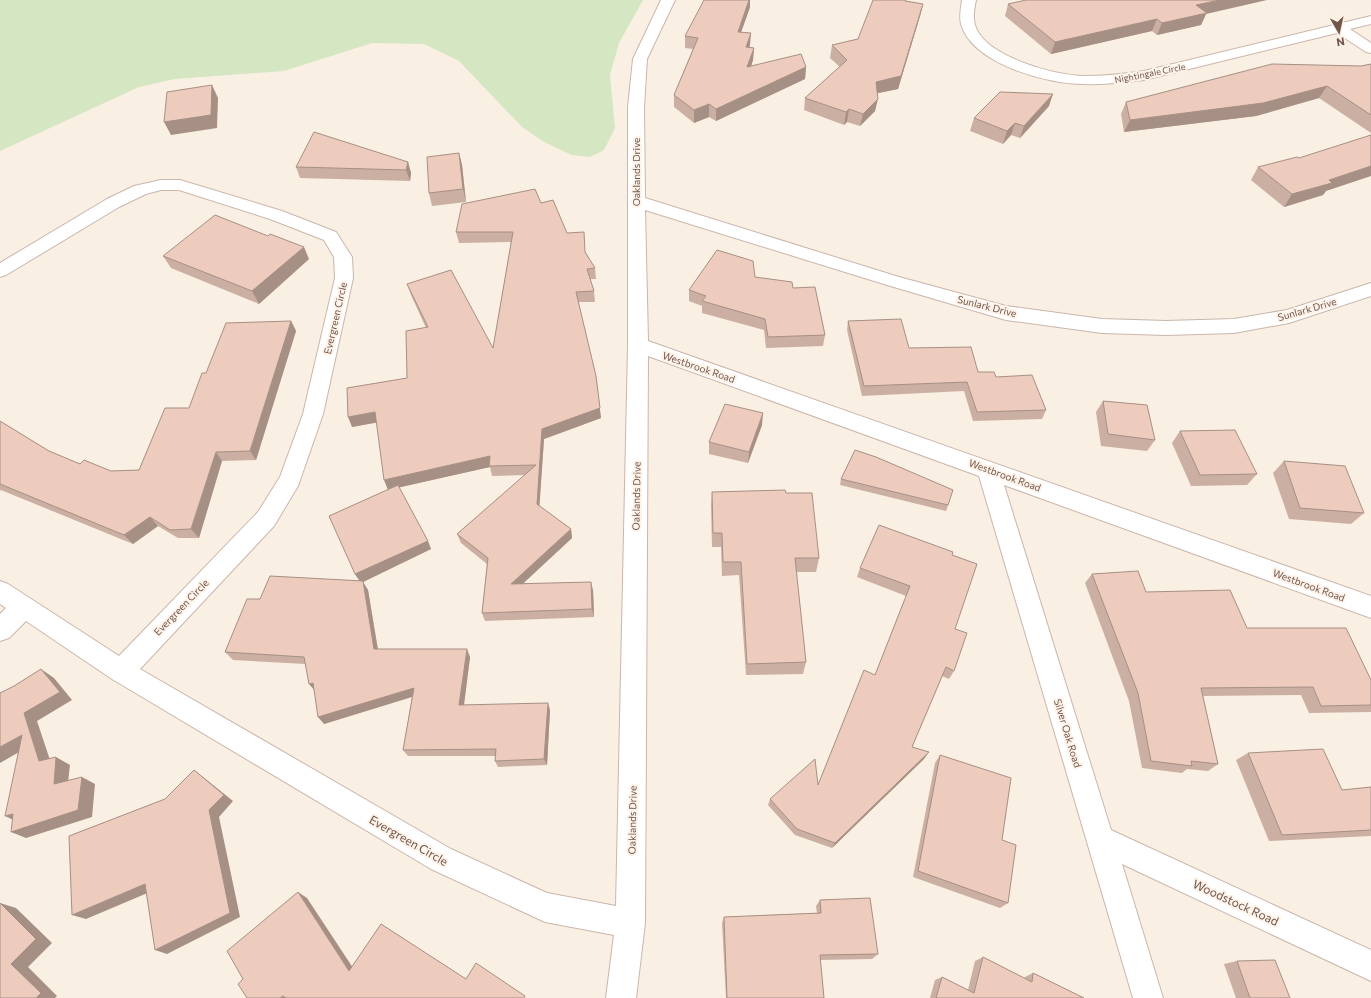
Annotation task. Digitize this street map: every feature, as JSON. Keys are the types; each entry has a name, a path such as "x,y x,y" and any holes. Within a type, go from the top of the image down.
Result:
{"street":[{"name":"Oaklands Drive","path":"621,998 630,923 638,345 636,107 640,60 668,0"},
{"name":"Nightingale Circle","path":"969,0 966,13 970,31 987,49 1000,57 1032,71 1063,78 1088,81 1113,81 1141,76 1371,20"},
{"path":"1339,28 1371,49"},
{"name":"Evergreen Circle","path":"0,271 113,203 140,190 161,185 180,185 276,215 310,228 330,236 343,257 344,278 314,406 290,480 266,519 121,671"},
{"name":"Sunlark Drive","path":"636,201 893,281 1006,313 1102,326 1166,328 1234,326 1289,316 1371,288"},
{"name":"Westbrook Road","path":"638,345 1371,607"},
{"name":"Silver Oak Road","path":"988,469 1148,998"},
{"name":"Evergreen Circle","path":"0,591 23,608 121,671 441,859 545,907 630,923"},
{"path":"0,630 23,608"},
{"name":"Woodstock Road","path":"1100,839 1371,966"}],"green space":[{"path":"0,0 643,0 619,43 610,75 615,128 604,150 590,157 572,155 544,142 522,127 459,61 424,44 372,43 284,71 175,79 139,87 0,151"}],"building":[{"path":"704,0 749,0 738,32 751,33 746,47 754,48 747,67 801,54 806,67 716,109 709,104 694,110 674,95 698,38 685,36"},
{"path":"873,0 906,0 905,1 923,4 901,76 876,82 878,99 863,114 849,109 846,112 805,98 847,60 832,45 858,39"},
{"path":"1026,0 1220,0 1196,5 1207,13 1162,23 1157,19 1055,42 1008,4"},
{"path":"1272,64 1361,66 1371,64 1371,115 1327,86 1263,103 1130,120 1126,102"},
{"path":"212,85 211,115 164,122 167,92"},
{"path":"1000,92 1053,94 1024,126 1015,123 1007,131 974,118"},
{"path":"314,132 408,162 406,170 296,167"},
{"path":"1371,135 1371,166 1329,180 1332,183 1292,194 1258,167 1297,157 1299,158"},
{"path":"459,153 463,189 429,193 427,157"},
{"path":"535,189 541,203 553,200 567,233 584,232 585,252 595,268 587,269 594,291 576,292 596,376 600,408 542,429 537,504 571,529 511,584 591,582 592,609 482,613 488,558 457,534 536,465 489,466 490,456 384,480 375,412 348,417 347,388 407,378 406,331 428,327 407,284 451,270 493,348 513,232 456,232 462,204"},
{"path":"215,215 268,236 270,234 304,247 252,291 163,256"},
{"path":"717,250 753,261 755,277 792,282 793,288 815,287 825,335 768,337 765,319 702,301 706,296 689,290"},
{"path":"901,319 909,348 971,347 978,372 994,372 996,377 1032,375 1046,410 977,412 967,382 864,386 848,321"},
{"path":"291,321 250,451 216,452 191,529 170,530 150,517 124,535 0,484 0,421 49,451 80,464 84,460 111,471 139,470 165,408 189,408 202,373 206,373 226,323"},
{"path":"1103,401 1147,405 1155,440 1108,434"},
{"path":"725,404 763,413 749,452 709,442"},
{"path":"1235,430 1257,474 1200,475 1180,431"},
{"path":"855,450 876,457 953,490 948,505 841,479"},
{"path":"1284,461 1345,466 1364,513 1300,508"},
{"path":"398,485 428,541 355,574 329,516"},
{"path":"785,490 786,493 812,493 819,558 795,558 806,662 747,664 741,562 723,562 722,533 713,533 712,492"},
{"path":"879,525 953,552 952,555 977,564 955,629 967,633 954,671 946,667 912,747 929,752 835,843 797,829 770,799 815,759 818,785 864,670 875,675 910,586 860,568"},
{"path":"1138,571 1146,592 1230,590 1247,628 1346,628 1371,680 1371,705 1321,706 1313,687 1201,688 1218,764 1191,761 1192,766 1151,761 1138,693 1092,574"},
{"path":"270,576 363,581 374,649 467,649 459,705 548,703 544,759 495,761 496,749 403,750 414,688 318,717 313,683 309,684 304,657 225,652 247,599 260,599"},
{"path":"41,669 60,692 24,713 39,761 56,757 54,784 82,777 78,810 11,832 13,814 5,816 22,735 0,747 0,693"},
{"path":"1323,749 1342,790 1371,787 1371,830 1282,835 1248,753"},
{"path":"940,755 1011,778 1002,840 1016,845 1008,903 918,871"},
{"path":"194,770 224,795 209,810 230,913 155,950 145,884 72,915 69,836 165,799"},
{"path":"298,892 349,971 381,924 466,979 476,963 525,996 524,998 286,998 283,996 280,998 247,998 238,984 243,979 227,951"},
{"path":"870,898 878,954 820,955 824,998 727,998 724,917 821,913 820,900"},
{"path":"0,903 36,939 11,964 41,993 36,998 0,998"},
{"path":"983,957 1032,982 1033,973 1084,998 936,998 942,977 974,993"},
{"path":"1275,960 1290,998 1250,998 1237,961"}]}
